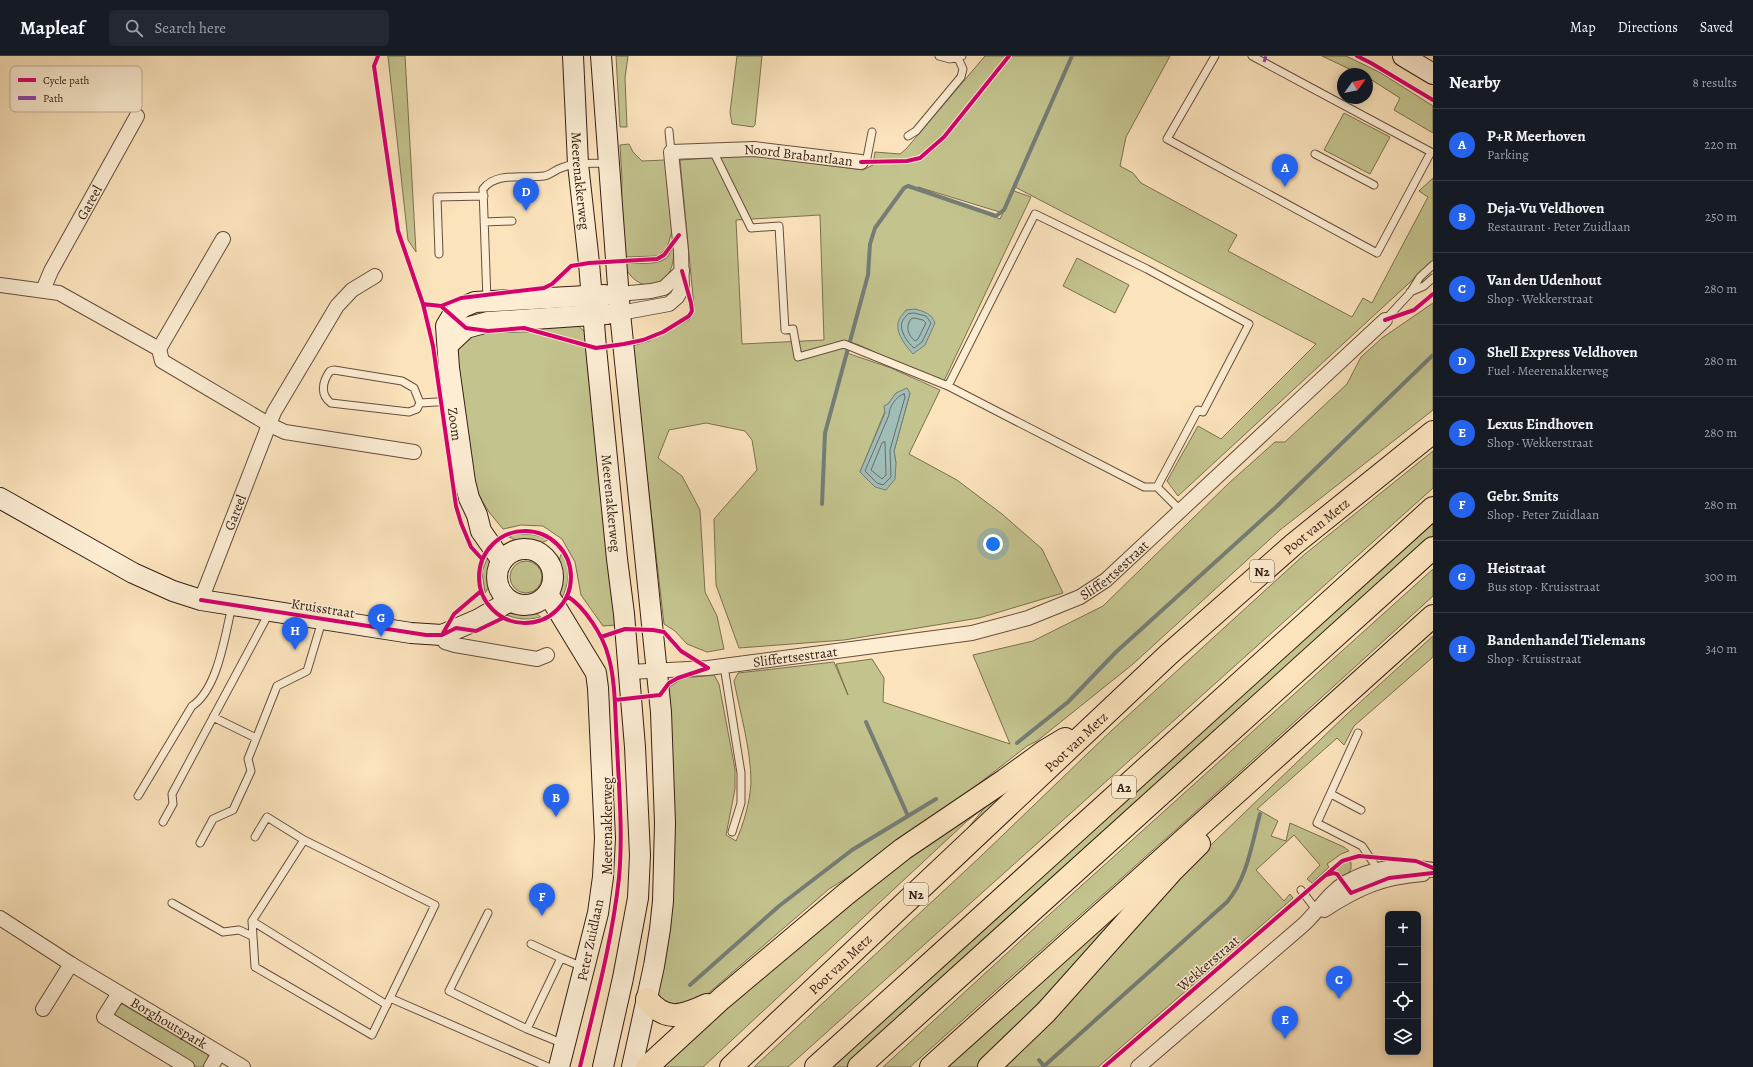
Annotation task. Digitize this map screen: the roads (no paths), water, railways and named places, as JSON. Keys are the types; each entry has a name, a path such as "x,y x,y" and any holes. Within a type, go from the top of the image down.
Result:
{"highway":[{"name":"Poot van Metz","path":"731,1067 1168,655 1294,544 1433,432"},
{"name":"A2","path":"816,1067 1433,508"},
{"name":"A2","path":"859,1067 1433,548"},
{"path":"931,1067 1433,616"},
{"name":"N2","path":"647,1067 721,999 902,849 1005,780 1045,751 1099,719"},
{"path":"989,1067 1046,1012 1167,877 1218,826 1229,810 1238,791"},
{"name":"N2","path":"647,1000 658,1010 676,1016 688,1014 721,999"}],"main road":[{"name":"Meerenakkerweg","path":"573,56 578,164 629,672 635,747 640,855 638,898 623,978 603,1067"},
{"name":"Meerenakkerweg","path":"601,56 620,303 661,712 665,831 660,929 647,1000 632,1067"},
{"path":"1403,56 1433,74"},
{"name":"Zoom","path":"508,556 481,530 477,515 469,498 465,482 448,368 446,326 452,316 463,307 475,302 488,311 620,303"},
{"name":"Kruisstraat","path":"0,498 133,573 173,591 201,600 411,633 449,632"},
{"path":"523,549 532,550 547,560 552,568 552,586 543,598 529,606 519,605 504,594 497,573 508,556 523,549"},
{"path":"449,632 486,601 504,594"},
{"name":"Peter Zuidlaan","path":"543,598 581,648 596,673 605,838 603,877 598,913 559,1067"}],"street":[{"name":"Gareel","path":"42,290 51,271 137,116"},
{"name":"Noord Brabantlaan","path":"671,152 754,149 861,162"},
{"path":"620,303 669,304 677,297 682,288 682,271 671,152"},
{"path":"223,239 159,349 162,360 270,425 285,432 414,452"},
{"name":"Gareel","path":"201,600 274,412 337,306 352,290 375,276"},
{"path":"0,285 59,293 159,349"},
{"name":"Sliffertsestraat","path":"629,672 724,666 972,633 1028,618 1080,597 1106,580 1385,320"},
{"path":"449,632 445,642 455,645 537,659 547,655"},
{"path":"1138,1067 1316,914 1381,875 1397,876 1433,872"},
{"name":"Borghoutspark","path":"0,918 71,964 243,1067"},
{"path":"43,1009 71,964"},
{"name":"Borghoutspark","path":"119,993 104,1017 187,1067"},
{"name":"Borghoutspark","path":"211,1067 219,1053"}],"lane":[{"path":"908,136 916,131 961,77 963,69 960,57 950,59 939,56"},
{"path":"1215,56 1167,140 1377,253 1432,153 1252,56"},
{"path":"669,131 671,152"},
{"path":"861,162 867,158 872,132"},
{"path":"713,151 751,228 779,226 786,330 793,329 798,357 844,344 948,386 1144,487 1157,487 1181,511"},
{"path":"1315,154 1374,185"},
{"path":"488,311 483,188 488,182 499,178 546,176 561,168 578,164 610,163"},
{"path":"524,178 525,190"},
{"path":"439,254 437,197 484,196"},
{"path":"948,386 1035,214 1147,268 1249,324 1203,412 1198,410 1157,487"},
{"path":"484,222 512,221"},
{"path":"1385,320 1410,292 1420,277 1433,265"},
{"path":"1410,292 1424,286 1433,278"},
{"path":"334,370 402,381 414,388 420,403 417,409 409,412 331,403 325,398 323,393 326,376 330,371 334,370"},
{"path":"420,403 453,401"},
{"path":"138,796 192,706 199,702 214,676 232,605"},
{"path":"163,822 173,804 172,794 270,611"},
{"path":"200,843 213,819 233,810 251,771 248,758 277,686 307,671 322,619"},
{"path":"724,666 741,773 741,803 732,832"},
{"path":"213,717 256,738"},
{"path":"1358,733 1317,823 1362,846 1381,875"},
{"path":"1331,794 1361,810"},
{"path":"256,837 267,818 304,840 435,905 372,1035 255,967 252,921 304,840"},
{"path":"1301,890 1316,914"},
{"path":"172,903 223,932 239,930 252,936"},
{"path":"488,913 449,991 527,1028 565,1044"},
{"path":"252,921 389,1001 548,1067"},
{"path":"531,944 585,968"},
{"path":"527,1028 561,958"}],"water":[{"path":"915,309 930,315 935,323 925,345 913,354 899,334 898,325 906,310"},
{"path":"907,388 910,393 894,451 896,463 895,479 886,490 875,487 860,472 885,413 884,406 888,404 896,393"}],"waterway":[{"path":"822,504 825,433 868,275 870,244 875,228 904,188 908,186 996,216 1004,210 1072,56"},
{"path":"1017,743 1068,702 1116,652 1276,507 1433,355"},
{"path":"866,722 908,816"},
{"path":"690,985 779,906 852,850 936,799"},
{"path":"1043,1067 1227,902 1234,893 1244,872 1260,814"},
{"path":"1039,1060 1044,1066"}],"place":[{"name":"P+R Meerhoven","path":"1285,187"},
{"name":"Shell Express Veldhoven","path":"526,211"},
{"name":"Heistraat","path":"381,637"},
{"name":"Bandenhandel Tielemans","path":"295,650"},
{"name":"Deja-Vu Veldhoven","path":"556,817"},
{"name":"Gebr. Smits","path":"542,916"},
{"name":"Van den Udenhout","path":"1339,999"},
{"name":"Lexus Eindhoven","path":"1285,1039"}]}
